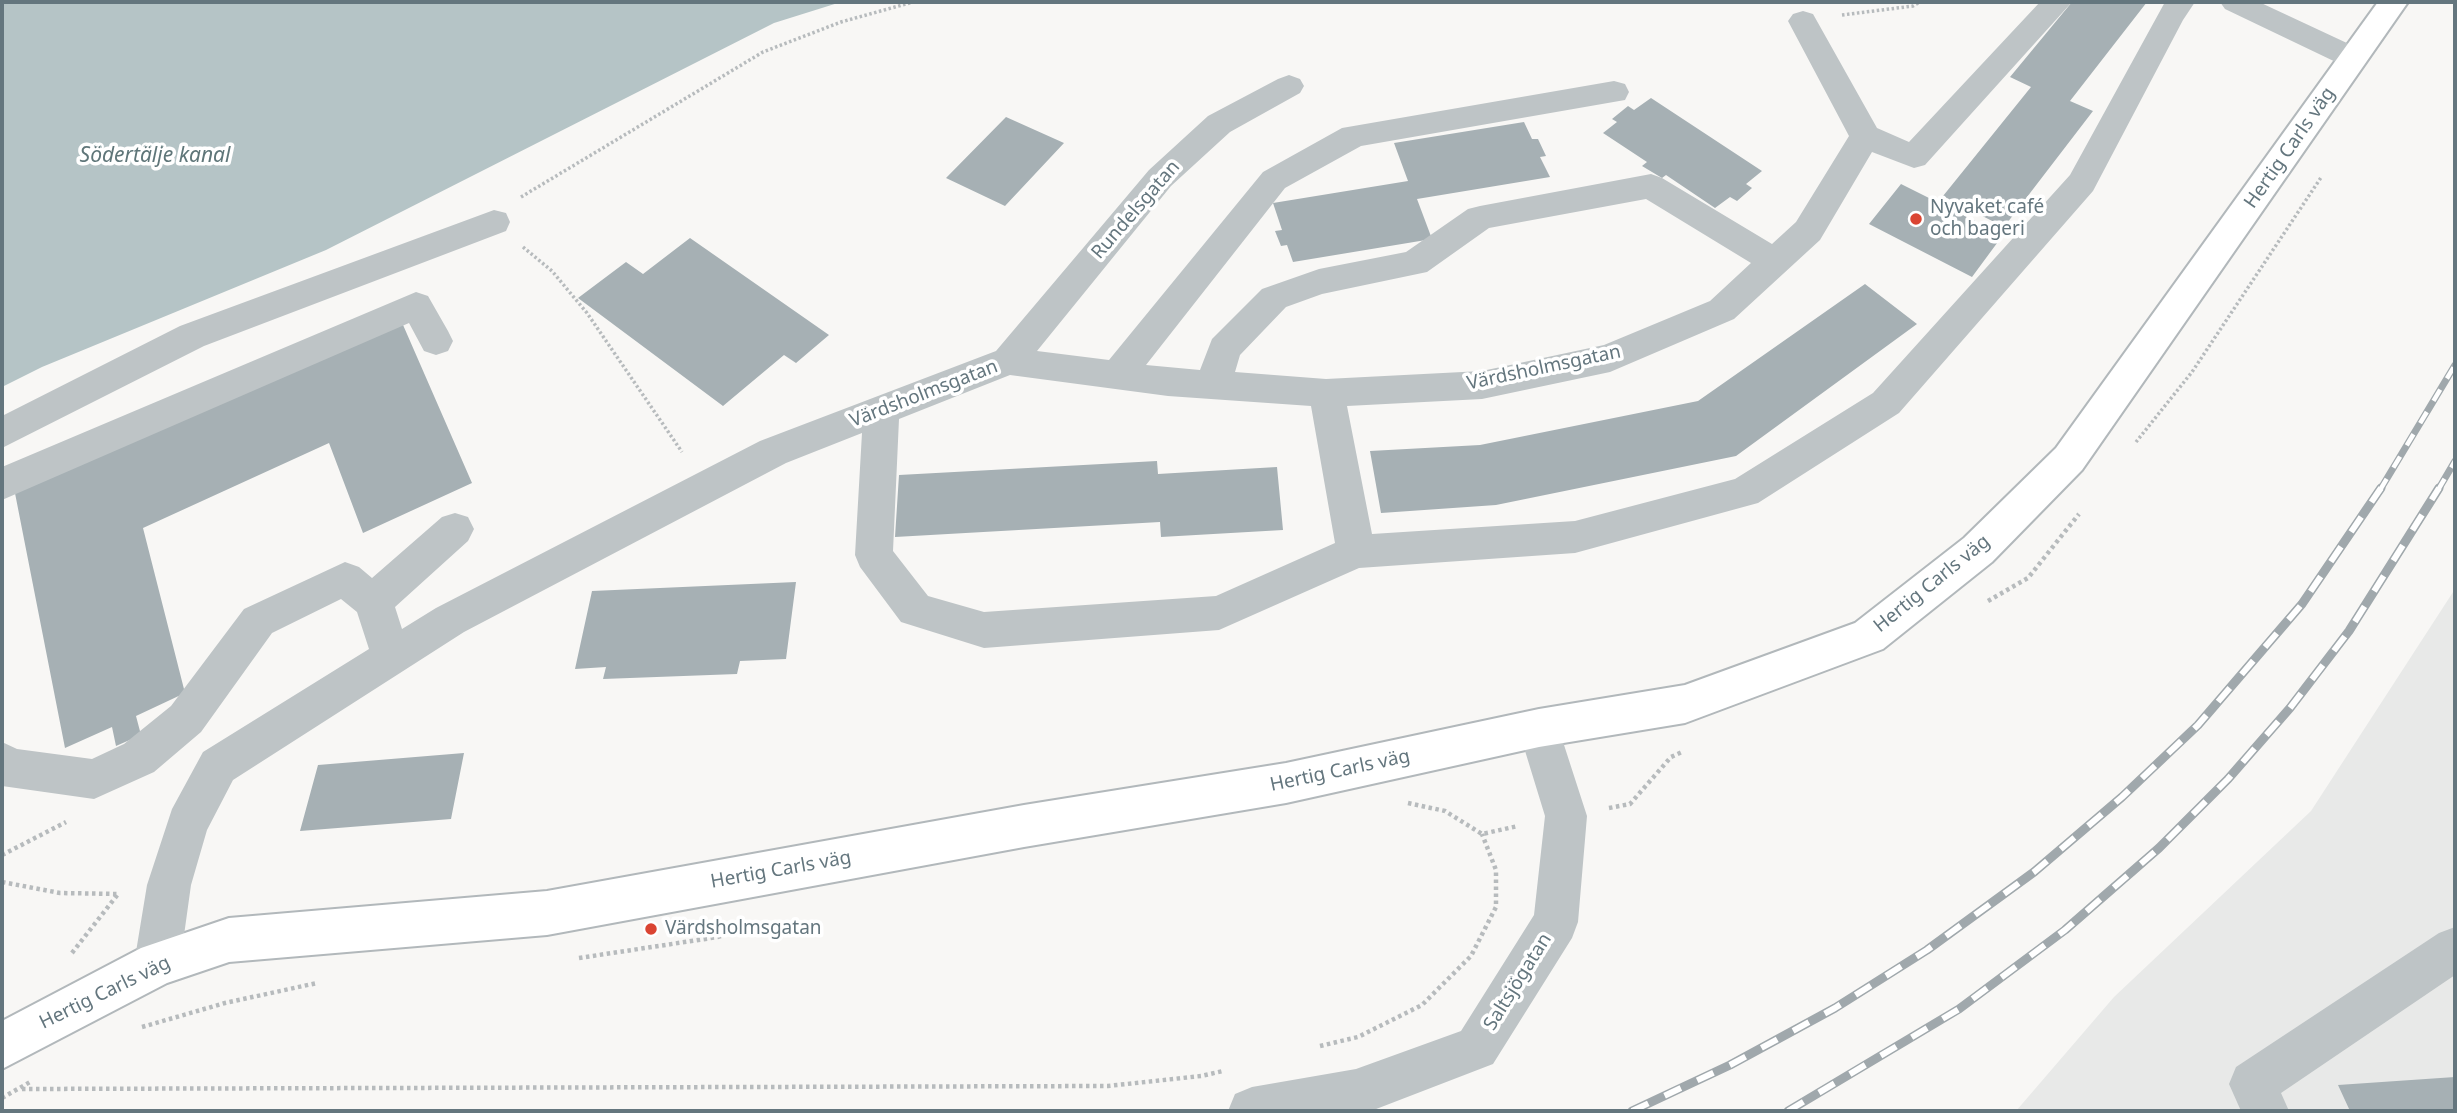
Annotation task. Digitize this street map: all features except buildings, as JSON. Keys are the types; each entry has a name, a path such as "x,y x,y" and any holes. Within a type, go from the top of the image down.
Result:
{"main road":[{"name":"Hertig Carls väg","path":"10,1042 157,964 229,940 547,913 1024,826 1286,783 1539,729 1685,704 1869,636 1978,550 2069,459 2393,2"}],"street":[{"path":"1802,21 1865,136 1914,157 2057,2"},
{"path":"881,410 874,555 915,610 984,630 1219,613 1356,552 1575,537 1745,492 1886,403 2082,183 2170,16 2181,2"},
{"path":"2235,2 2353,58"},
{"name":"Rundelsgatan","path":"1008,361 1160,178 1219,124 1289,86"},
{"path":"1118,375 1274,180 1353,136 1614,92"},
{"name":"Värdsholmsgatan","path":"157,964 169,886 187,824 218,766 450,620 773,452 1008,361 1214,385 1326,393 1482,385 1610,358 1722,310 1808,232 1865,136"},
{"path":"1214,385 1224,349 1274,298 1319,282 1415,263 1480,218 1651,186 1775,262"},
{"path":"2,433 192,336 494,222"},
{"path":"2,484 416,305 436,341"},
{"path":"1326,393 1356,552"},
{"path":"373,602 455,529"},
{"path":"2,762 4,767 94,779 139,758 186,719 258,621 345,579 373,602 392,656"},
{"name":"Saltsjögatan","path":"1252,1111 1356,1093 1476,1048 1556,922 1566,816 1539,729"},
{"path":"2265,1111 2253,1084 2455,949"}],"path":[{"path":"707,486 587,313 552,271 494,222 527,192 763,52 841,22 913,2"},
{"path":"1802,21 1913,6 1920,2"},
{"path":"2132,448 2192,372 2322,175"},
{"path":"1983,604 2028,578 2080,513"},
{"path":"1482,834 1630,804 1671,757 1684,751"},
{"path":"1306,1050 1358,1037 1422,1004 1471,956 1496,906 1496,870 1482,834 1445,811 1395,800"},
{"path":"67,960 118,894 123,881"},
{"path":"2,882 60,893 118,894 169,886"},
{"path":"572,959 718,937 754,925"},
{"path":"134,1030 225,1003 323,982"},
{"path":"2,1090 1108,1086 1201,1076 1227,1070"},
{"path":"2,1098 30,1082"}],"shaded area":[{"path":"2455,589 2455,1111 2016,1111 2114,997 2311,811"}],"water":[{"name":"Södertälje kanal","path":"2,2 841,2 774,23 326,250 42,367 2,387"}],"railway":[{"path":"2380,490 2455,365"},
{"path":"2438,490 2455,461"},
{"path":"1632,1111 1730,1065 1835,1008 1927,950 2034,872 2122,797 2198,725 2302,604 2381,488"},
{"path":"1788,1111 1959,1009 2065,930 2159,848 2228,779 2290,708 2349,631 2439,488"}],"place":[{"name":"Nyvaket café och bageri","path":"1916,219"},
{"name":"Värdsholmsgatan","path":"651,929"}]}
